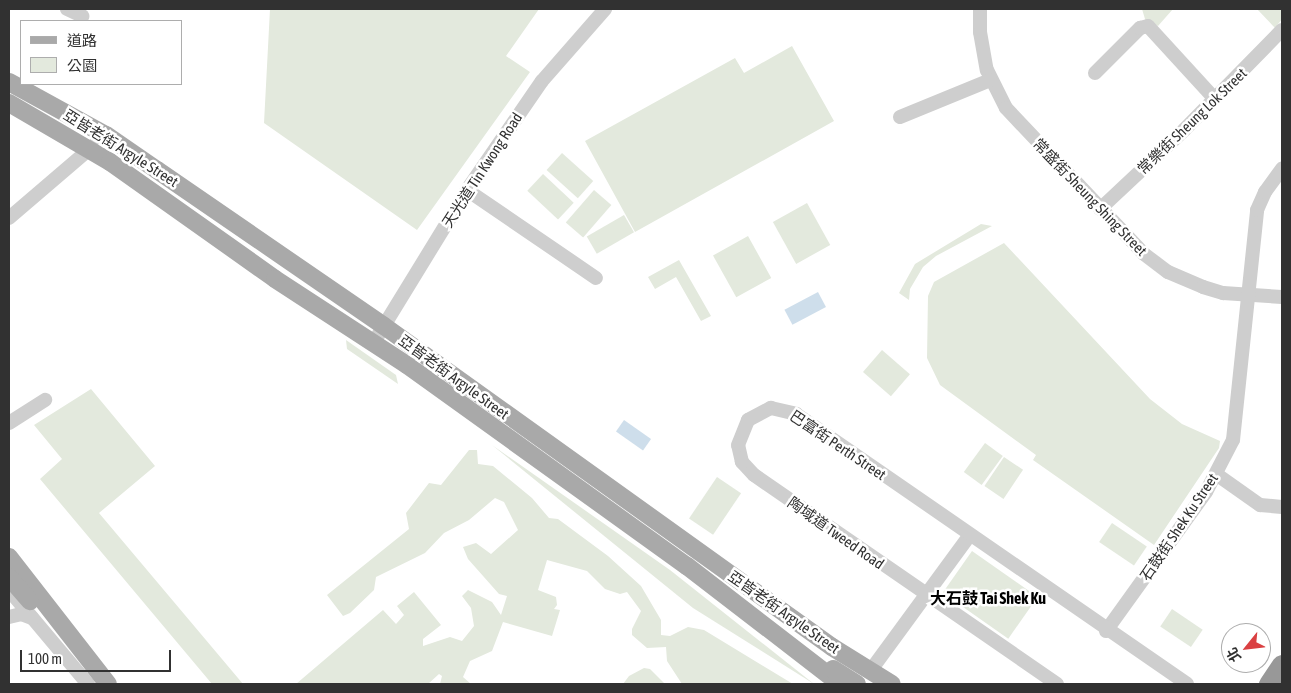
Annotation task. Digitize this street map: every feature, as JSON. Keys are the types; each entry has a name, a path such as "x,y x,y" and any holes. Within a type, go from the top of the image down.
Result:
{"highway":[{"path":"1269,684 1282,665"}],"main road":[{"name":"亞皆老街 Argyle Street","path":"9,82 106,135 384,326 873,677 892,684"},
{"name":"亞皆老街 Argyle Street","path":"9,103 90,149 284,284 374,342 687,566 816,663 839,673"},
{"path":"9,557 61,627 108,684"},
{"path":"9,577 16,592 61,627"},
{"path":"832,647 839,673 857,684"},
{"path":"1261,684 1282,652"},
{"path":"839,673 873,677"}],"street":[{"path":"67,9 82,16"},
{"name":"天光道 Tin Kwong Road","path":"374,342 467,190 542,81 604,9"},
{"name":"常盛街 Sheung Shing Street","path":"980,9 981,45 990,80 1013,117 1144,254 1168,272 1203,287 1247,296 1282,297"},
{"path":"1095,73 1140,28 1148,26 1214,99"},
{"name":"常樂街 Sheung Lok Street","path":"1100,209 1214,99 1282,30"},
{"path":"900,117 990,80"},
{"path":"9,218 106,135"},
{"name":"石鼓街 Shek Ku Street","path":"1106,631 1216,474 1233,440 1257,210 1265,192 1282,169"},
{"path":"467,190 596,278"},
{"path":"9,422 45,400"},
{"name":"巴富街 Perth Street","path":"748,469 738,445 748,420 771,408 788,410 1106,631 1187,684"},
{"name":"陶域道 Tweed Road","path":"748,469 926,595 1058,684"},
{"path":"1216,474 1260,505 1282,507"},
{"path":"873,677 926,595 968,536"},
{"path":"16,592 32,618 88,684"},
{"path":"9,617 21,614 32,618"}],"green space":[{"path":"270,9 539,9 506,56 530,72 417,230 264,123"},
{"path":"1142,9 1173,9 1158,26 1145,19"},
{"path":"1257,9 1282,9 1282,19 1275,28"},
{"path":"792,46 834,121 635,232 585,141 735,58 744,73"},
{"path":"562,153 593,181 578,198 547,170"},
{"path":"543,174 574,203 558,219 527,191"},
{"path":"594,190 611,205 583,238 566,222"},
{"path":"807,203 830,245 796,264 773,222"},
{"path":"624,215 634,232 597,254 587,236"},
{"path":"981,224 992,226 936,256 923,267 910,289 909,300 899,293 915,264"},
{"path":"748,236 771,278 736,297 713,255"},
{"path":"1004,243 1150,399 1182,424 1220,441 1219,448 1154,545 1033,460 1036,455 940,385 927,358 928,296 934,282"},
{"path":"679,260 711,316 701,321 676,277 655,289 648,277"},
{"path":"346,340 396,375 398,384 347,349"},
{"path":"882,350 910,374 891,396 863,372"},
{"path":"91,389 155,466 99,513 243,684 212,684 40,479 62,459 34,425"},
{"path":"985,443 1003,456 982,485 964,472"},
{"path":"492,445 670,570 814,684 693,608"},
{"path":"469,450 477,450 478,464 493,466 532,498 549,518 558,519 608,556 641,586 661,620 661,635 670,636 688,627 704,630 793,684 682,684 667,661 666,647 647,648 632,635 632,629 641,611 627,592 620,594 605,589 587,571 547,560 538,590 556,597 557,605 554,609 560,610 552,636 503,622 492,651 470,661 463,677 471,684 440,684 442,676 439,674 428,684 296,684 383,610 396,624 404,615 397,606 414,592 441,625 423,639 423,646 450,637 462,641 474,626 471,608 462,596 468,590 492,602 501,615 507,596 499,594 468,559 463,547 476,543 491,554 518,530 504,502 495,498 469,520 444,533 425,553 376,577 374,590 350,613 343,616 327,595 409,529 406,513 429,483 441,485"},
{"path":"1004,457 1023,470 1003,499 984,486"},
{"path":"717,477 741,493 713,535 689,518"},
{"path":"1112,523 1147,546 1134,566 1099,542"},
{"path":"972,551 1038,597 1008,639 943,593"},
{"path":"1172,609 1203,630 1191,647 1160,626"},
{"path":"644,668 650,669 665,684 623,684 629,676"}],"water":[{"path":"818,292 826,307 792,325 784,310"},
{"path":"624,420 651,439 643,450 616,431"}],"district":[{"name":"大石鼓 Tai Shek Ku","path":"988,598"}]}
